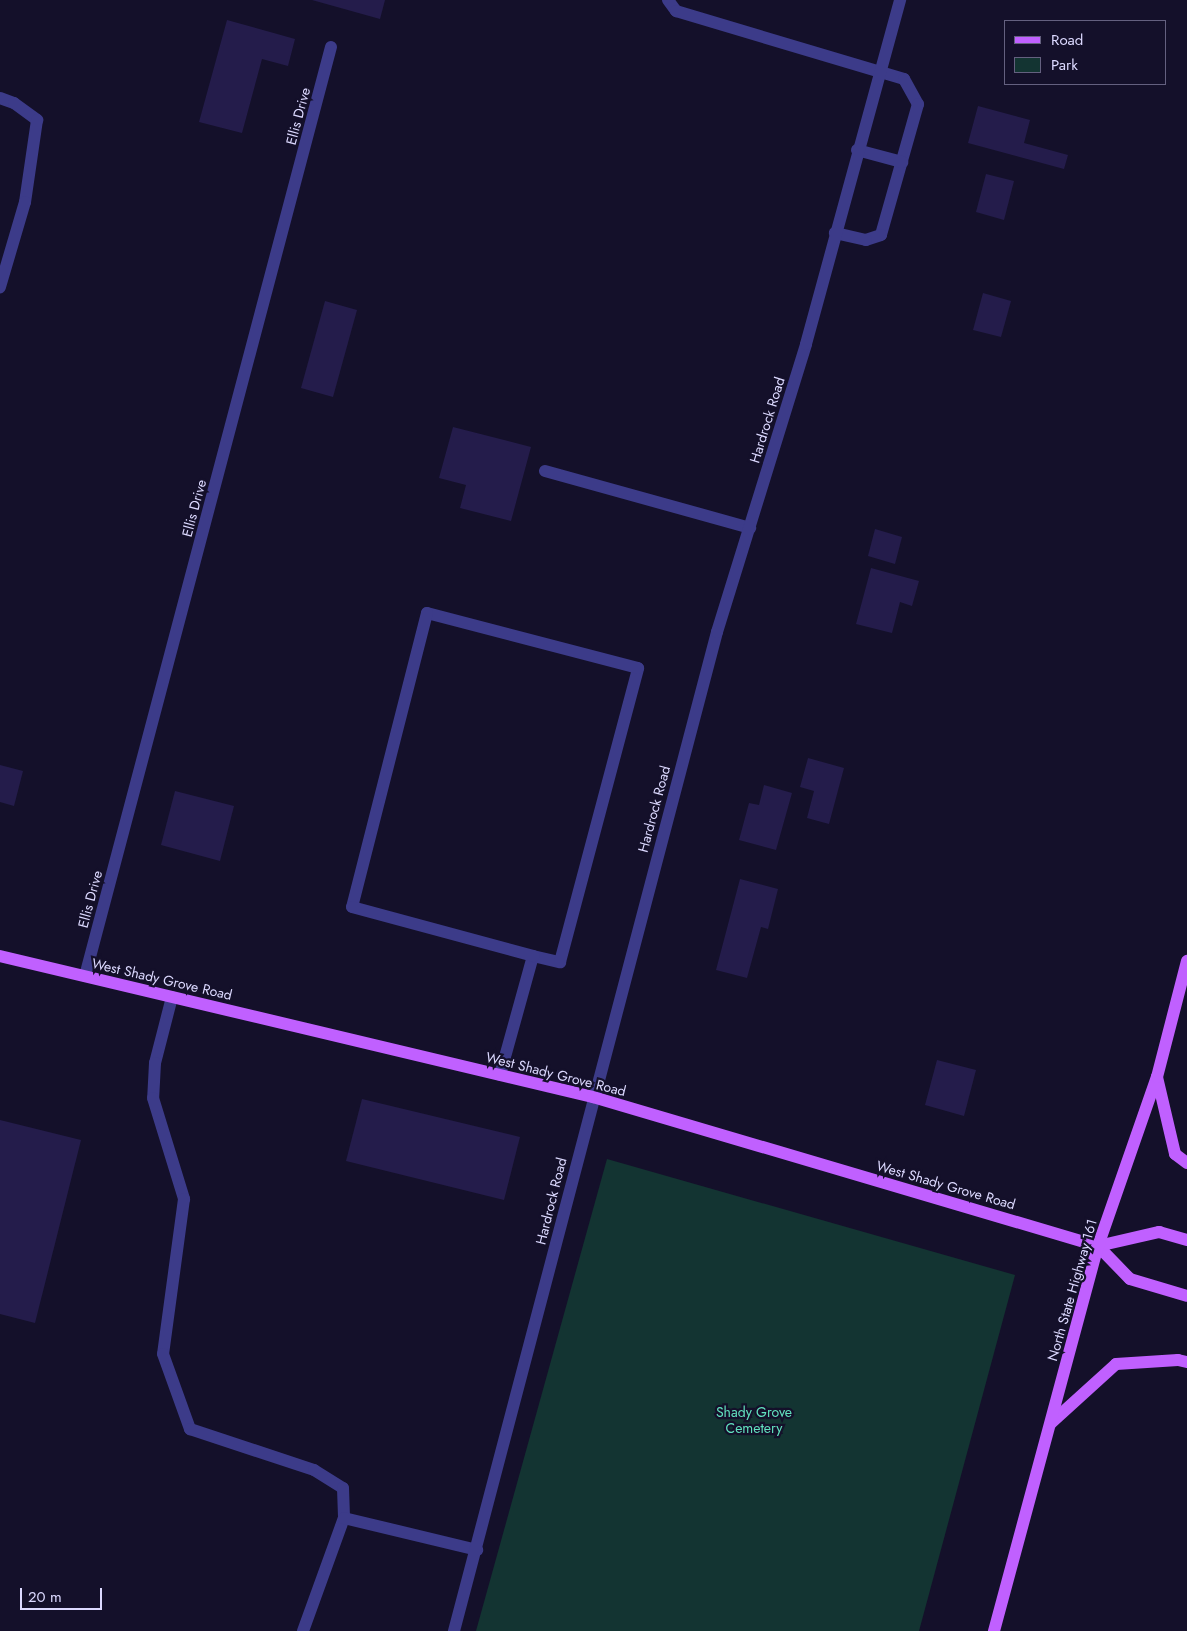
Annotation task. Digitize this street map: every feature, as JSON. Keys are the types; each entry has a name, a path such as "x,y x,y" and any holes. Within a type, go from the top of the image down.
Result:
{"main road":[{"name":"West Shady Grove Road","path":"0,956 593,1097 1098,1246 1159,1232 1187,1240"},
{"name":"North State Highway 161","path":"994,1631 1098,1246 1157,1077 1187,961"},
{"path":"1157,1077 1175,1154 1187,1163"},
{"name":"West Shady Grove Road","path":"1098,1246 1130,1279 1187,1296"},
{"path":"1051,1423 1116,1364 1178,1360 1187,1362"}],"street":[{"path":"668,0 676,11 904,79 918,104 882,235 866,240 835,233"},
{"name":"Hardrock Road","path":"454,1631 593,1097 715,641 806,344 857,150 900,0"},
{"name":"Ellis Drive","path":"86,976 332,47"},
{"path":"0,98 14,103 37,120 26,202 0,287"},
{"path":"857,150 902,162"},
{"path":"545,471 750,528"},
{"path":"427,613 638,668 560,962 533,956 352,907 427,613"},
{"path":"500,1075 533,956"},
{"path":"172,997 155,1062 153,1098 184,1199 164,1354 190,1429 314,1470 343,1488 344,1518 304,1631"},
{"path":"344,1518 476,1550"}],"green space":[{"name":"Shady Grove Cemetery","path":"607,1159 1015,1275 919,1631 476,1631"}],"building":[{"path":"312,0 385,0 380,19"},
{"path":"227,20 295,39 288,66 262,59 242,133 199,122"},
{"path":"978,106 1030,120 1024,143 1068,155 1064,169 968,143"},
{"path":"986,174 1014,181 1004,220 976,212"},
{"path":"983,293 1011,301 1001,337 973,330"},
{"path":"325,301 357,310 333,397 301,388"},
{"path":"453,427 531,447 511,521 460,508 466,485 439,478"},
{"path":"875,529 902,537 895,564 868,556"},
{"path":"871,568 919,581 912,606 900,602 892,633 856,624"},
{"path":"808,758 844,768 829,824 807,818 814,791 800,787"},
{"path":"0,765 23,771 14,806 0,802"},
{"path":"764,785 792,793 776,850 739,840 749,803 759,805"},
{"path":"175,791 234,806 220,861 161,845"},
{"path":"740,879 778,889 768,929 761,927 747,978 716,970"},
{"path":"937,1060 976,1070 964,1116 925,1105"},
{"path":"362,1099 520,1137 504,1200 346,1161"},
{"path":"0,1120 81,1140 35,1323 0,1314"}]}
